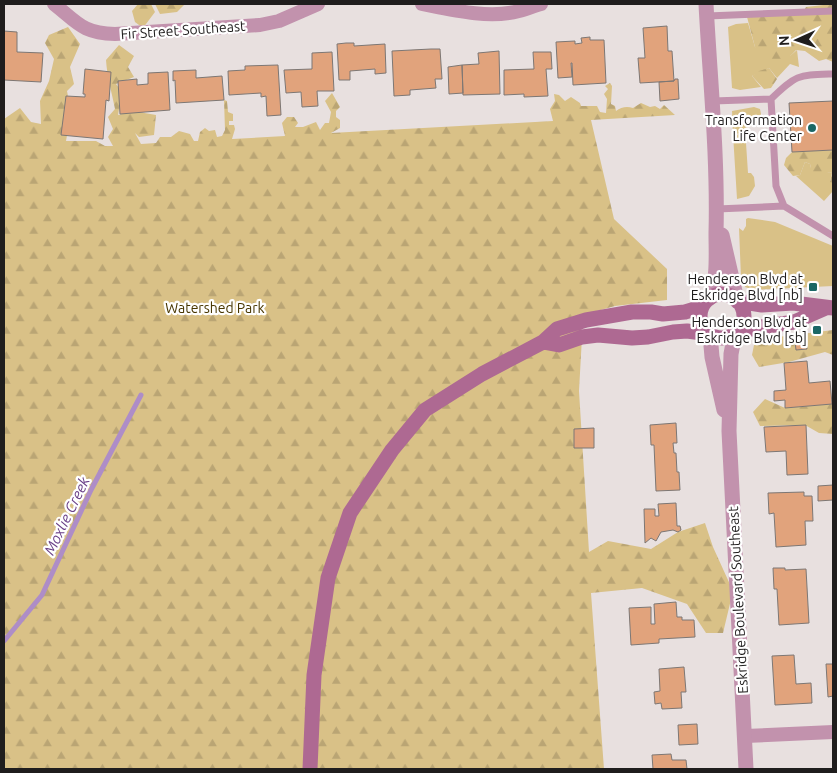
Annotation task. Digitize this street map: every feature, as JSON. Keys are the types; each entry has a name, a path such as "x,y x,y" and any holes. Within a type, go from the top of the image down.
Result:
{"main road":[{"path":"310,769 314,675 328,578 350,514 392,450 425,410 482,374 543,342 557,329 586,320 632,312 663,314 686,312 695,309 708,299 719,294 726,294 737,300 762,305 793,304 831,308"},
{"path":"708,299 703,306 700,318 705,330 710,334"},
{"path":"735,333 743,322 744,314 737,300"},
{"path":"543,342 559,345 598,335 632,338 680,332 710,334 723,338 761,327 794,322 831,308"}],"street":[{"name":"Fir Street Southeast","path":"54,4 83,28 97,33 115,34 260,25 279,21 318,4"},
{"path":"422,4 477,13 498,14 518,12 541,4"},
{"path":"706,10 713,101 717,209 716,276 714,289 708,299"},
{"path":"717,209 737,300"},
{"name":"Eskridge Boulevard Southeast","path":"735,333 731,354 729,431 746,769"},
{"name":"Eskridge Boulevard Southeast","path":"710,334 712,357 729,431"},
{"path":"744,736 833,732"}],"lane":[{"path":"706,10 833,11"},
{"path":"713,101 771,98 790,80 803,75 833,74"},
{"path":"771,98 776,186 784,206"},
{"path":"717,209 784,206 833,236"}],"green space":[{"path":"138,4 151,4 155,12 143,28 135,22 132,11"},
{"path":"155,4 185,4 177,12 160,14"},
{"path":"832,4 833,62 826,59 819,61 805,51 796,50 780,63 772,64 761,60 760,53 755,47 747,17 802,14 806,7"},
{"path":"748,23 755,47 790,56 797,50 799,67 790,64 777,78 769,68 752,76 761,87 740,90 732,88 728,27"},
{"name":"Watershed Park","path":"68,27 80,44 70,67 74,84 67,91 73,121 68,130 66,141 96,141 105,146 113,146 108,137 113,129 108,117 115,109 106,60 119,45 134,56 128,67 134,77 116,84 122,92 118,115 133,111 156,115 154,135 139,137 135,133 141,144 156,143 160,137 171,137 179,131 190,134 194,141 198,141 200,132 205,128 209,131 215,130 217,137 222,136 225,130 224,100 227,101 228,112 233,114 233,121 229,121 229,125 234,125 235,129 232,139 285,136 282,123 287,117 294,117 298,123 295,127 303,127 316,122 320,130 325,123 329,123 331,112 325,101 332,93 340,107 336,111 336,117 340,120 340,128 331,133 553,121 550,109 555,101 554,94 559,95 565,101 571,97 580,103 581,106 597,106 600,112 606,113 607,99 604,94 608,89 605,86 610,83 612,86 611,104 615,106 616,111 624,107 633,108 641,103 660,109 664,105 675,115 591,120 614,219 667,269 667,300 615,306 579,316 582,337 579,391 589,552 608,541 651,549 678,532 705,523 713,547 733,591 723,633 706,633 687,604 642,588 591,593 604,769 4,769 4,119 20,108 31,122 41,124 40,101 49,81 54,59 45,43 49,35"},
{"path":"769,68 777,79 771,88 764,89 752,76 759,71"},
{"path":"754,107 760,109 761,123 745,128 748,173 751,173 754,177 755,186 749,196 737,199 733,134 736,137 738,134 733,133 732,111"},
{"path":"833,150 833,183 830,182 832,173 829,172 820,178 815,177 810,171 810,164 805,162 800,175 793,176 784,165 786,158 792,152"},
{"path":"805,162 810,164 811,168 824,174 832,173 830,181 833,183 833,191 824,201 796,176 800,175"},
{"path":"746,219 775,222 833,246 833,286 754,290 745,287 741,278 739,228 743,231 746,226"},
{"path":"833,330 833,355 825,352 789,362 759,367 752,355 755,340"},
{"path":"765,399 785,408 832,404 833,434 819,433 805,425 760,426 753,412"}],"building":[{"path":"667,26 668,51 672,51 674,81 640,83 638,58 645,58 643,28"},
{"path":"4,31 17,32 17,52 43,53 41,82 4,80"},
{"path":"590,37 590,40 604,40 606,83 573,85 572,63 572,77 558,78 556,42 575,41 575,44 582,43 581,38"},
{"path":"354,43 354,46 385,44 386,73 375,74 375,69 350,71 350,80 339,80 337,44"},
{"path":"440,49 442,79 435,79 436,88 410,90 410,95 394,96 392,51"},
{"path":"499,51 500,94 463,95 462,65 479,64 478,53"},
{"path":"332,52 334,91 317,91 318,106 302,107 301,92 286,93 284,70 312,69 312,53"},
{"path":"533,52 551,52 552,69 546,69 548,96 524,97 524,94 504,95 504,70 534,69"},
{"path":"278,65 281,115 267,116 266,96 261,97 261,93 229,95 228,71 245,70 245,66"},
{"path":"462,65 463,93 449,94 448,67"},
{"path":"85,69 111,72 109,101 106,100 103,139 61,135 66,96 85,97 85,94 83,94"},
{"path":"196,70 196,78 222,76 224,100 176,103 173,71"},
{"path":"168,72 170,110 120,114 118,81 137,79 137,85 148,84 148,73"},
{"path":"678,79 679,99 660,101 659,82 674,81"},
{"name":"Transformation Life Center","path":"833,101 833,150 792,152 789,103"},
{"path":"806,341 807,349 796,350 795,342"},
{"path":"807,361 809,383 830,381 832,404 785,408 785,400 774,401 774,391 786,390 784,363"},
{"path":"676,423 677,443 673,443 674,453 676,453 677,472 679,472 680,490 656,491 654,445 651,445 650,425"},
{"path":"806,425 808,474 787,475 786,451 766,452 764,427"},
{"path":"594,428 594,448 574,448 574,429"},
{"path":"833,485 833,500 818,501 818,486"},
{"path":"804,492 804,496 812,496 813,521 805,521 806,545 776,547 774,513 769,514 768,493"},
{"path":"676,503 677,526 680,526 681,530 678,532 673,530 661,532 656,541 651,538 645,543 644,509 655,509 655,516 659,516 658,504"},
{"path":"773,568 785,568 785,570 806,569 809,623 779,625 777,589 774,589"},
{"path":"676,602 677,617 682,617 682,620 694,620 695,637 659,639 659,643 631,645 629,608 651,607 651,624 655,624 654,604"},
{"path":"794,655 796,684 811,683 812,703 775,705 772,656"},
{"path":"826,664 833,664 833,696 828,697"},
{"path":"684,667 686,692 681,692 682,708 662,709 661,703 655,704 654,692 660,691 659,669"},
{"path":"697,724 698,744 679,745 678,725"},
{"path":"671,754 672,760 686,760 687,769 653,769 652,755"}],"waterway":[{"name":"Moxlie Creek","path":"4,641 42,595 91,490 141,395"}],"place":[{"name":"Transformation Life Center","path":"812,128"},
{"name":"Henderson Blvd at Eskridge Blvd [nb]","path":"813,287"},
{"name":"Henderson Blvd at Eskridge Blvd [sb]","path":"817,330"}]}
